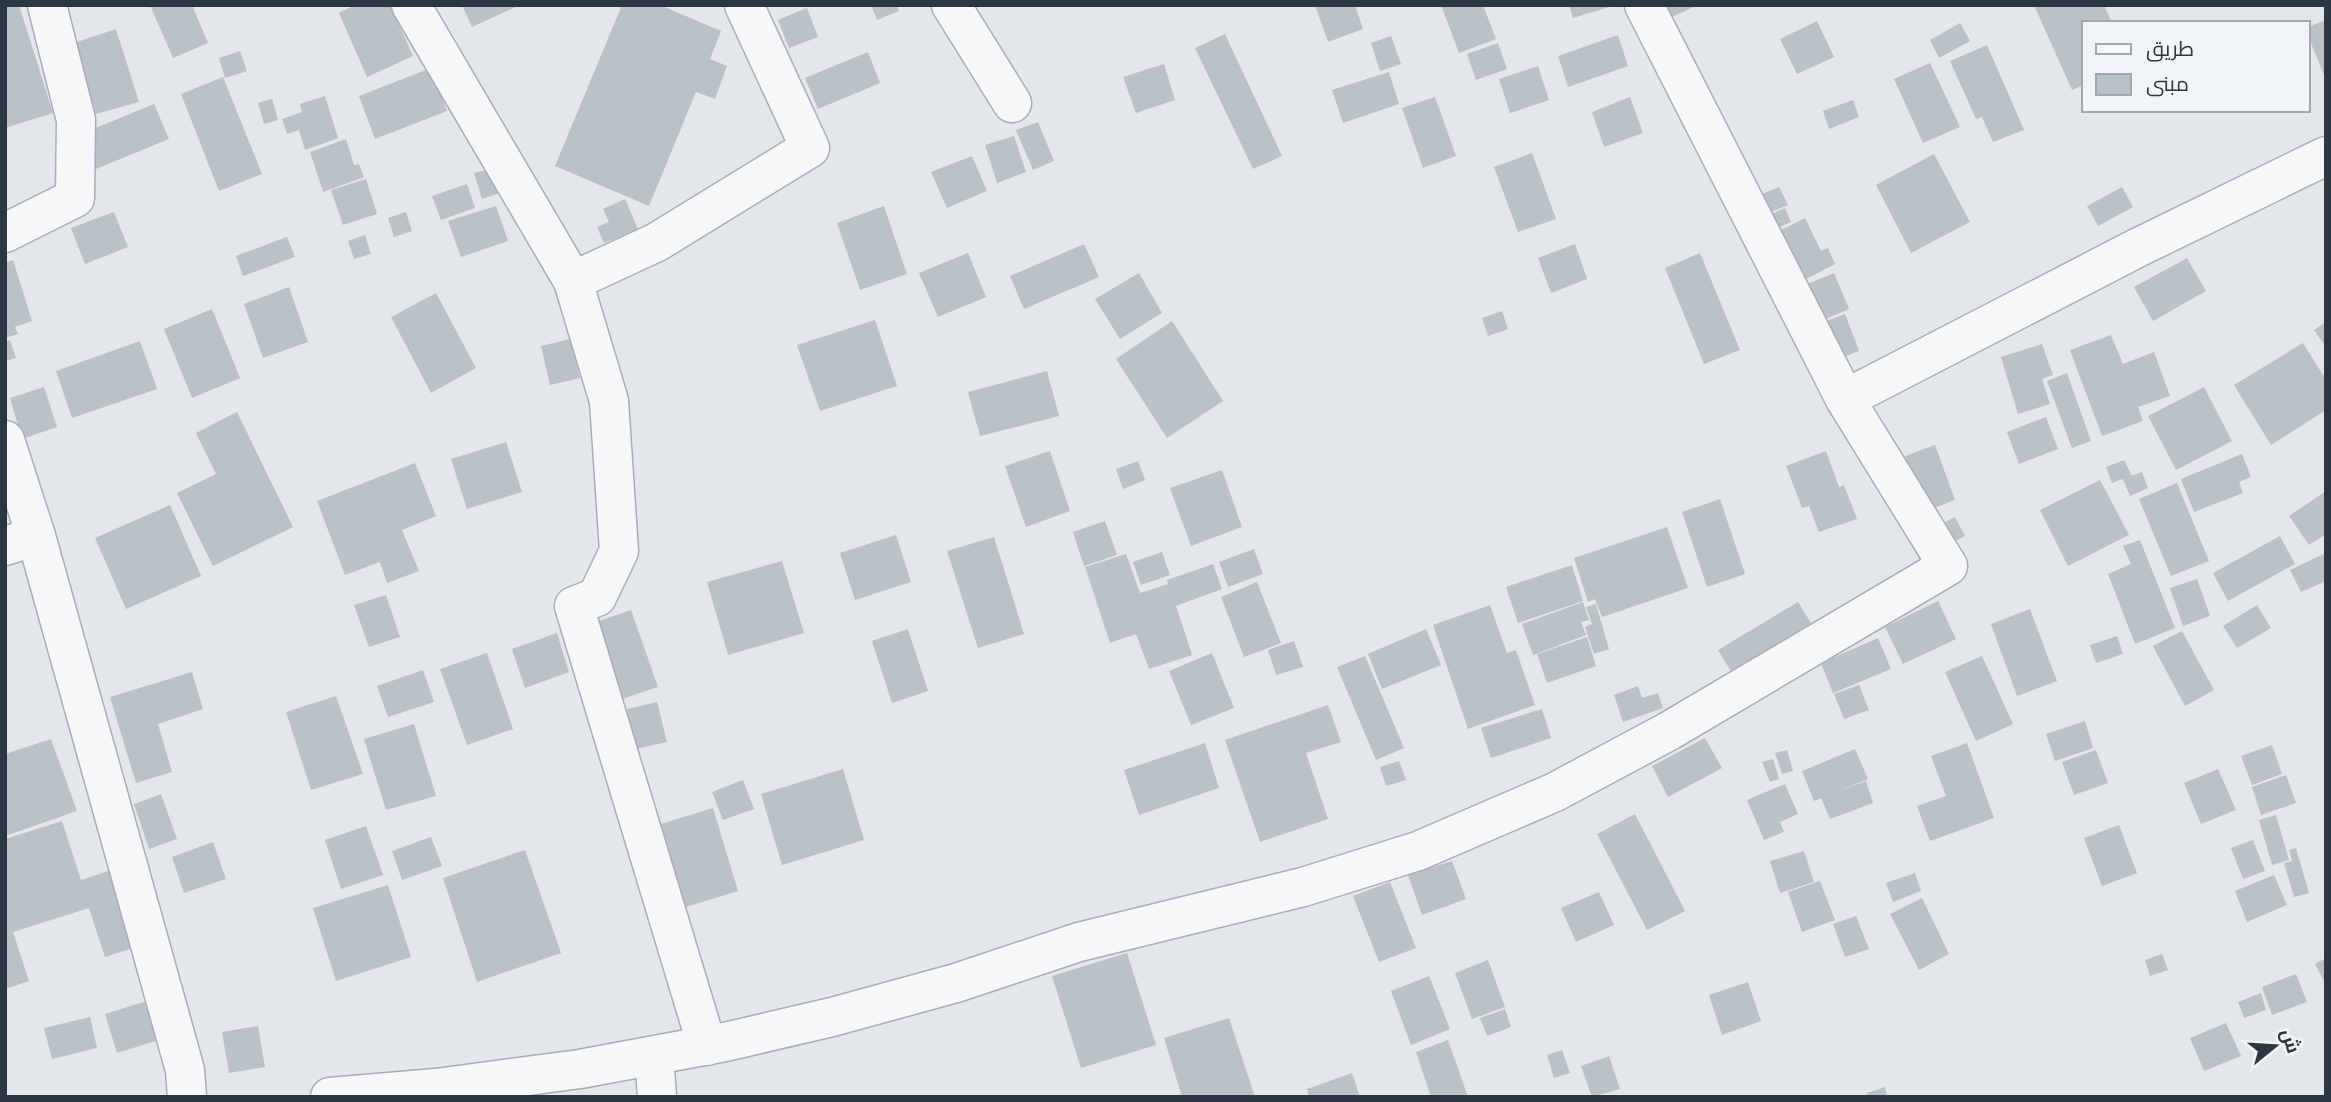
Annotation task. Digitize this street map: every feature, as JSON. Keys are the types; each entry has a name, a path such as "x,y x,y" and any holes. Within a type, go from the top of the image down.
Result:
{"street":[{"path":"5,233 75,198 76,120 47,5"},
{"path":"411,5 573,281 609,401 619,551 597,597 574,606 707,1046"},
{"path":"573,281 657,242 810,148 744,5"},
{"path":"951,5 1012,103"},
{"path":"330,1097 436,1088 580,1069 707,1046 832,1017 956,983 1079,942 1303,887 1418,851 1555,792 1669,731 1948,566 1845,398 1644,5"},
{"path":"1845,398 2137,248 2326,156"},
{"path":"5,440 21,541 185,1070 187,1097"},
{"path":"653,1056 657,1097"}],"building":[{"path":"19,5 53,113 5,128 5,7"},
{"path":"150,5 192,5 208,43 173,58"},
{"path":"355,5 390,5 413,56 367,77 339,13"},
{"path":"462,5 520,5 472,27"},
{"path":"622,5 660,5 721,31 710,59 727,66 715,99 696,92 649,206 555,166"},
{"path":"871,5 897,5 899,11 877,20"},
{"path":"1315,5 1355,5 1363,29 1328,42"},
{"path":"1441,5 1483,5 1496,39 1459,53"},
{"path":"1569,5 1612,5 1612,6 1573,18"},
{"path":"1661,5 1698,5 1667,19"},
{"path":"2034,5 2104,5 2111,21 2082,21 2082,86 2072,90"},
{"path":"807,8 818,37 789,48 778,20"},
{"path":"2326,20 2326,80 2310,41 2310,26"},
{"path":"1817,21 1834,57 1797,74 1780,39"},
{"path":"1960,23 1970,41 1939,58 1930,40"},
{"path":"116,29 139,102 96,114 74,43"},
{"path":"1225,34 1282,156 1253,169 1195,48"},
{"path":"1618,35 1628,66 1568,87 1558,56"},
{"path":"1391,36 1401,64 1380,71 1371,43"},
{"path":"1498,43 1507,69 1476,80 1467,54"},
{"path":"1987,45 2024,130 1993,142 1982,117 1976,119 1950,61"},
{"path":"240,51 247,71 225,78 219,58"},
{"path":"868,52 880,83 818,109 805,78"},
{"path":"1930,63 1960,127 1923,143 1894,79"},
{"path":"1164,64 1175,100 1136,113 1123,77"},
{"path":"1538,66 1549,100 1510,113 1499,79"},
{"path":"431,68 447,111 375,139 359,96"},
{"path":"1389,72 1399,104 1343,123 1332,90"},
{"path":"223,77 262,174 219,191 181,94"},
{"path":"325,96 338,138 305,150 299,130 287,134 282,119 302,112 300,104"},
{"path":"1435,97 1456,156 1423,168 1402,108"},
{"path":"1630,97 1643,133 1604,147 1592,112"},
{"path":"272,99 278,120 264,124 258,103"},
{"path":"1853,100 1859,117 1829,129 1823,111"},
{"path":"154,104 169,139 96,169 81,134"},
{"path":"1038,122 1054,161 1033,170 1016,130"},
{"path":"1014,136 1026,172 997,183 985,145"},
{"path":"346,139 354,165 359,164 364,177 323,192 310,152"},
{"path":"1532,153 1556,219 1518,232 1494,167"},
{"path":"1934,154 1970,222 1911,253 1876,185"},
{"path":"972,156 987,191 947,208 931,172"},
{"path":"493,168 500,193 482,199 474,173"},
{"path":"366,179 377,214 343,225 331,190"},
{"path":"467,184 475,208 441,220 432,196"},
{"path":"1779,187 1788,205 1768,213 1760,195"},
{"path":"2122,187 2133,207 2098,226 2087,206"},
{"path":"625,199 638,229 604,243 597,227 609,222 603,209"},
{"path":"496,206 508,241 461,257 448,221"},
{"path":"884,206 907,274 860,290 837,223"},
{"path":"1785,208 1791,222 1775,229 1769,215"},
{"path":"114,212 128,247 85,264 71,228"},
{"path":"406,212 412,231 394,237 388,218"},
{"path":"1805,218 1821,251 1828,248 1835,264 1806,279 1779,231"},
{"path":"365,235 371,254 354,259 348,241"},
{"path":"287,237 295,257 243,276 236,256"},
{"path":"1084,244 1099,277 1024,309 1010,276"},
{"path":"1575,244 1587,279 1551,293 1538,258"},
{"path":"968,253 986,297 938,317 919,273"},
{"path":"1700,253 1740,350 1704,364 1665,268"},
{"path":"2187,258 2206,291 2153,321 2134,287"},
{"path":"13,260 32,321 15,327 18,334 5,338 5,263"},
{"path":"1139,273 1162,313 1120,339 1095,299"},
{"path":"1834,273 1849,309 1821,321 1805,285"},
{"path":"289,287 308,342 263,358 244,304"},
{"path":"436,293 476,368 431,393 391,317"},
{"path":"212,309 240,378 192,398 164,329"},
{"path":"1502,311 1508,329 1488,336 1482,318"},
{"path":"1845,314 1859,351 1838,359 1824,322"},
{"path":"875,320 897,386 820,411 797,345"},
{"path":"1172,321 1223,401 1167,438 1116,359"},
{"path":"2326,322 2326,347 2314,330"},
{"path":"2111,335 2123,364 2154,352 2170,396 2138,407 2143,421 2102,436 2070,350"},
{"path":"570,339 580,378 550,385 541,346"},
{"path":"10,340 16,358 5,361 5,342"},
{"path":"140,341 157,389 72,418 56,371"},
{"path":"2303,343 2326,380 2326,410 2271,445 2234,385"},
{"path":"2042,344 2053,375 2042,379 2050,404 2018,414 2001,357"},
{"path":"1047,371 1059,416 980,436 968,392"},
{"path":"2067,373 2091,441 2072,448 2047,381"},
{"path":"44,387 57,427 22,439 10,398"},
{"path":"2204,387 2232,441 2176,470 2148,416"},
{"path":"237,412 293,527 213,566 177,493 216,474 196,433"},
{"path":"2046,417 2058,449 2019,464 2007,432"},
{"path":"506,442 522,492 467,509 451,459"},
{"path":"1935,445 1955,500 1926,511 1905,456"},
{"path":"1050,451 1070,511 1026,527 1005,466"},
{"path":"1826,451 1839,487 1844,485 1857,519 1819,532 1809,506 1802,508 1786,466"},
{"path":"2242,454 2251,477 2239,482 2243,493 2194,512 2181,479"},
{"path":"2124,460 2132,476 2142,472 2148,488 2130,496 2123,479 2112,483 2106,467"},
{"path":"1138,461 1145,480 1123,489 1116,469"},
{"path":"415,463 436,516 402,530 419,571 387,583 380,562 345,575 317,501"},
{"path":"1222,470 1242,527 1191,546 1170,488"},
{"path":"2100,480 2129,535 2068,566 2040,510"},
{"path":"2177,483 2209,561 2171,576 2139,499"},
{"path":"2326,491 2326,534 2309,545 2289,516"},
{"path":"1720,499 1745,574 1707,587 1682,512"},
{"path":"170,505 201,576 126,609 95,538"},
{"path":"1955,517 1965,536 1949,544 1940,525"},
{"path":"1105,521 1117,555 1084,566 1073,532"},
{"path":"1667,527 1688,588 1602,617 1595,599 1588,602 1574,558"},
{"path":"896,535 911,582 855,600 840,553"},
{"path":"2280,536 2295,564 2228,601 2213,573"},
{"path":"994,537 1024,634 978,648 947,551"},
{"path":"2140,540 2175,628 2135,644 2108,574 2131,564 2123,546"},
{"path":"1254,549 1263,574 1228,587 1219,562"},
{"path":"1162,552 1170,575 1141,585 1133,562"},
{"path":"2326,553 2326,581 2301,592 2290,570"},
{"path":"1126,554 1140,593 1168,584 1167,580 1213,564 1222,589 1176,606 1192,655 1149,669 1136,634 1110,643 1085,567"},
{"path":"782,561 804,633 728,655 707,582"},
{"path":"1572,565 1583,601 1518,623 1506,587"},
{"path":"2197,579 2210,616 2183,626 2170,588"},
{"path":"1257,582 1281,643 1244,657 1221,597"},
{"path":"386,595 400,637 369,647 354,605"},
{"path":"1938,601 1956,639 1903,664 1885,627"},
{"path":"1583,602 1589,620 1581,622 1586,635 1533,655 1522,624"},
{"path":"1798,602 1811,623 1732,673 1718,650"},
{"path":"1596,604 1609,649 1594,654 1585,627 1592,624 1586,607"},
{"path":"1490,605 1507,653 1516,650 1535,705 1468,729 1433,625"},
{"path":"2257,605 2271,628 2237,648 2223,626"},
{"path":"2030,609 2057,681 2017,696 1991,624"},
{"path":"631,610 658,687 619,700 593,623"},
{"path":"908,629 928,691 892,703 872,641"},
{"path":"1426,629 1441,665 1382,689 1368,654"},
{"path":"2182,631 2214,690 2185,706 2153,646"},
{"path":"557,633 569,672 525,688 512,649"},
{"path":"2117,636 2123,654 2096,663 2090,645"},
{"path":"1587,637 1596,666 1547,683 1537,654"},
{"path":"1878,638 1891,669 1833,693 1821,663"},
{"path":"1294,641 1303,667 1276,675 1268,650"},
{"path":"487,653 513,729 467,745 440,669"},
{"path":"1212,653 1234,708 1191,725 1169,671"},
{"path":"1365,656 1404,748 1376,760 1337,667"},
{"path":"1982,656 2013,724 1976,741 1945,672"},
{"path":"423,670 434,702 388,717 377,686"},
{"path":"192,672 203,709 158,724 172,772 136,783 110,697"},
{"path":"1859,685 1869,710 1844,719 1834,694"},
{"path":"1638,686 1642,698 1658,693 1663,708 1623,722 1614,695"},
{"path":"336,696 363,774 311,790 286,712"},
{"path":"657,702 667,742 636,749 627,709"},
{"path":"1328,705 1341,742 1306,753 1328,819 1260,842 1225,740"},
{"path":"1542,709 1551,738 1491,758 1481,728"},
{"path":"2085,721 2093,748 2055,761 2046,734"},
{"path":"414,724 436,796 386,810 364,739"},
{"path":"1705,738 1722,768 1668,797 1652,766"},
{"path":"51,739 77,811 5,836 5,754"},
{"path":"1205,743 1219,788 1139,815 1124,770"},
{"path":"1967,743 1994,818 1930,841 1917,806 1946,796 1931,756"},
{"path":"2272,745 2282,774 2252,785 2241,756"},
{"path":"1855,749 1868,779 1836,792 1866,781 1873,803 1830,819 1821,798 1814,801 1802,771"},
{"path":"1787,750 1793,771 1782,774 1775,753"},
{"path":"2096,750 2108,783 2074,795 2062,762"},
{"path":"1773,759 1779,779 1770,782 1762,762"},
{"path":"1399,761 1406,780 1386,786 1380,767"},
{"path":"843,769 864,840 782,865 761,794"},
{"path":"2218,769 2236,810 2201,824 2184,783"},
{"path":"2286,775 2296,803 2261,815 2252,787"},
{"path":"743,780 754,809 723,820 712,792"},
{"path":"1785,784 1798,814 1780,822 1784,832 1764,840 1747,800"},
{"path":"161,794 177,839 149,849 134,804"},
{"path":"713,808 738,891 686,907 661,824"},
{"path":"1635,814 1685,911 1647,930 1597,834"},
{"path":"2276,815 2289,860 2272,865 2259,820"},
{"path":"62,821 81,880 114,869 139,946 105,957 89,908 13,932 29,981 5,989 5,839"},
{"path":"2119,825 2137,873 2102,886 2084,838"},
{"path":"366,826 383,875 341,889 325,840"},
{"path":"431,837 442,866 402,880 392,851"},
{"path":"2253,840 2265,871 2243,879 2231,848"},
{"path":"213,842 226,879 184,893 172,857"},
{"path":"2296,848 2309,893 2294,897 2284,863 2292,861 2289,850"},
{"path":"525,850 561,953 477,982 443,878"},
{"path":"1804,851 1814,882 1780,893 1770,861"},
{"path":"1452,861 1466,899 1422,915 1408,875"},
{"path":"1915,873 1921,891 1893,902 1886,883"},
{"path":"2274,875 2287,905 2247,922 2235,891"},
{"path":"1820,881 1835,920 1802,932 1788,892"},
{"path":"1390,882 1416,948 1379,962 1353,896"},
{"path":"388,885 411,957 336,981 313,908"},
{"path":"1599,892 1614,925 1576,942 1561,908"},
{"path":"1922,898 1949,954 1919,970 1890,914"},
{"path":"1856,916 1869,949 1845,957 1833,924"},
{"path":"1127,953 1156,1045 1081,1068 1052,976"},
{"path":"2162,954 2168,970 2150,976 2145,960"},
{"path":"2326,958 2326,985 2315,964"},
{"path":"1488,960 1505,1007 1472,1019 1455,973"},
{"path":"2296,974 2307,1002 2272,1015 2262,987"},
{"path":"1429,976 1450,1029 1411,1045 1391,991"},
{"path":"1748,982 1761,1021 1722,1035 1709,995"},
{"path":"2261,993 2266,1010 2244,1018 2238,1002"},
{"path":"153,999 165,1038 117,1053 105,1014"},
{"path":"1505,1009 1511,1027 1487,1036 1480,1018"},
{"path":"90,1017 97,1048 52,1059 44,1028"},
{"path":"1229,1018 1255,1097 1182,1097 1164,1038"},
{"path":"2226,1023 2241,1056 2204,1071 2190,1038"},
{"path":"258,1026 265,1067 229,1073 222,1032"},
{"path":"1448,1040 1468,1097 1431,1097 1416,1052"},
{"path":"1562,1050 1570,1073 1554,1078 1547,1055"},
{"path":"1609,1056 1620,1089 1592,1097 1581,1066"},
{"path":"1352,1073 1360,1097 1309,1097 1307,1089"},
{"path":"1885,1087 1887,1097 1868,1097 1867,1093"}]}
